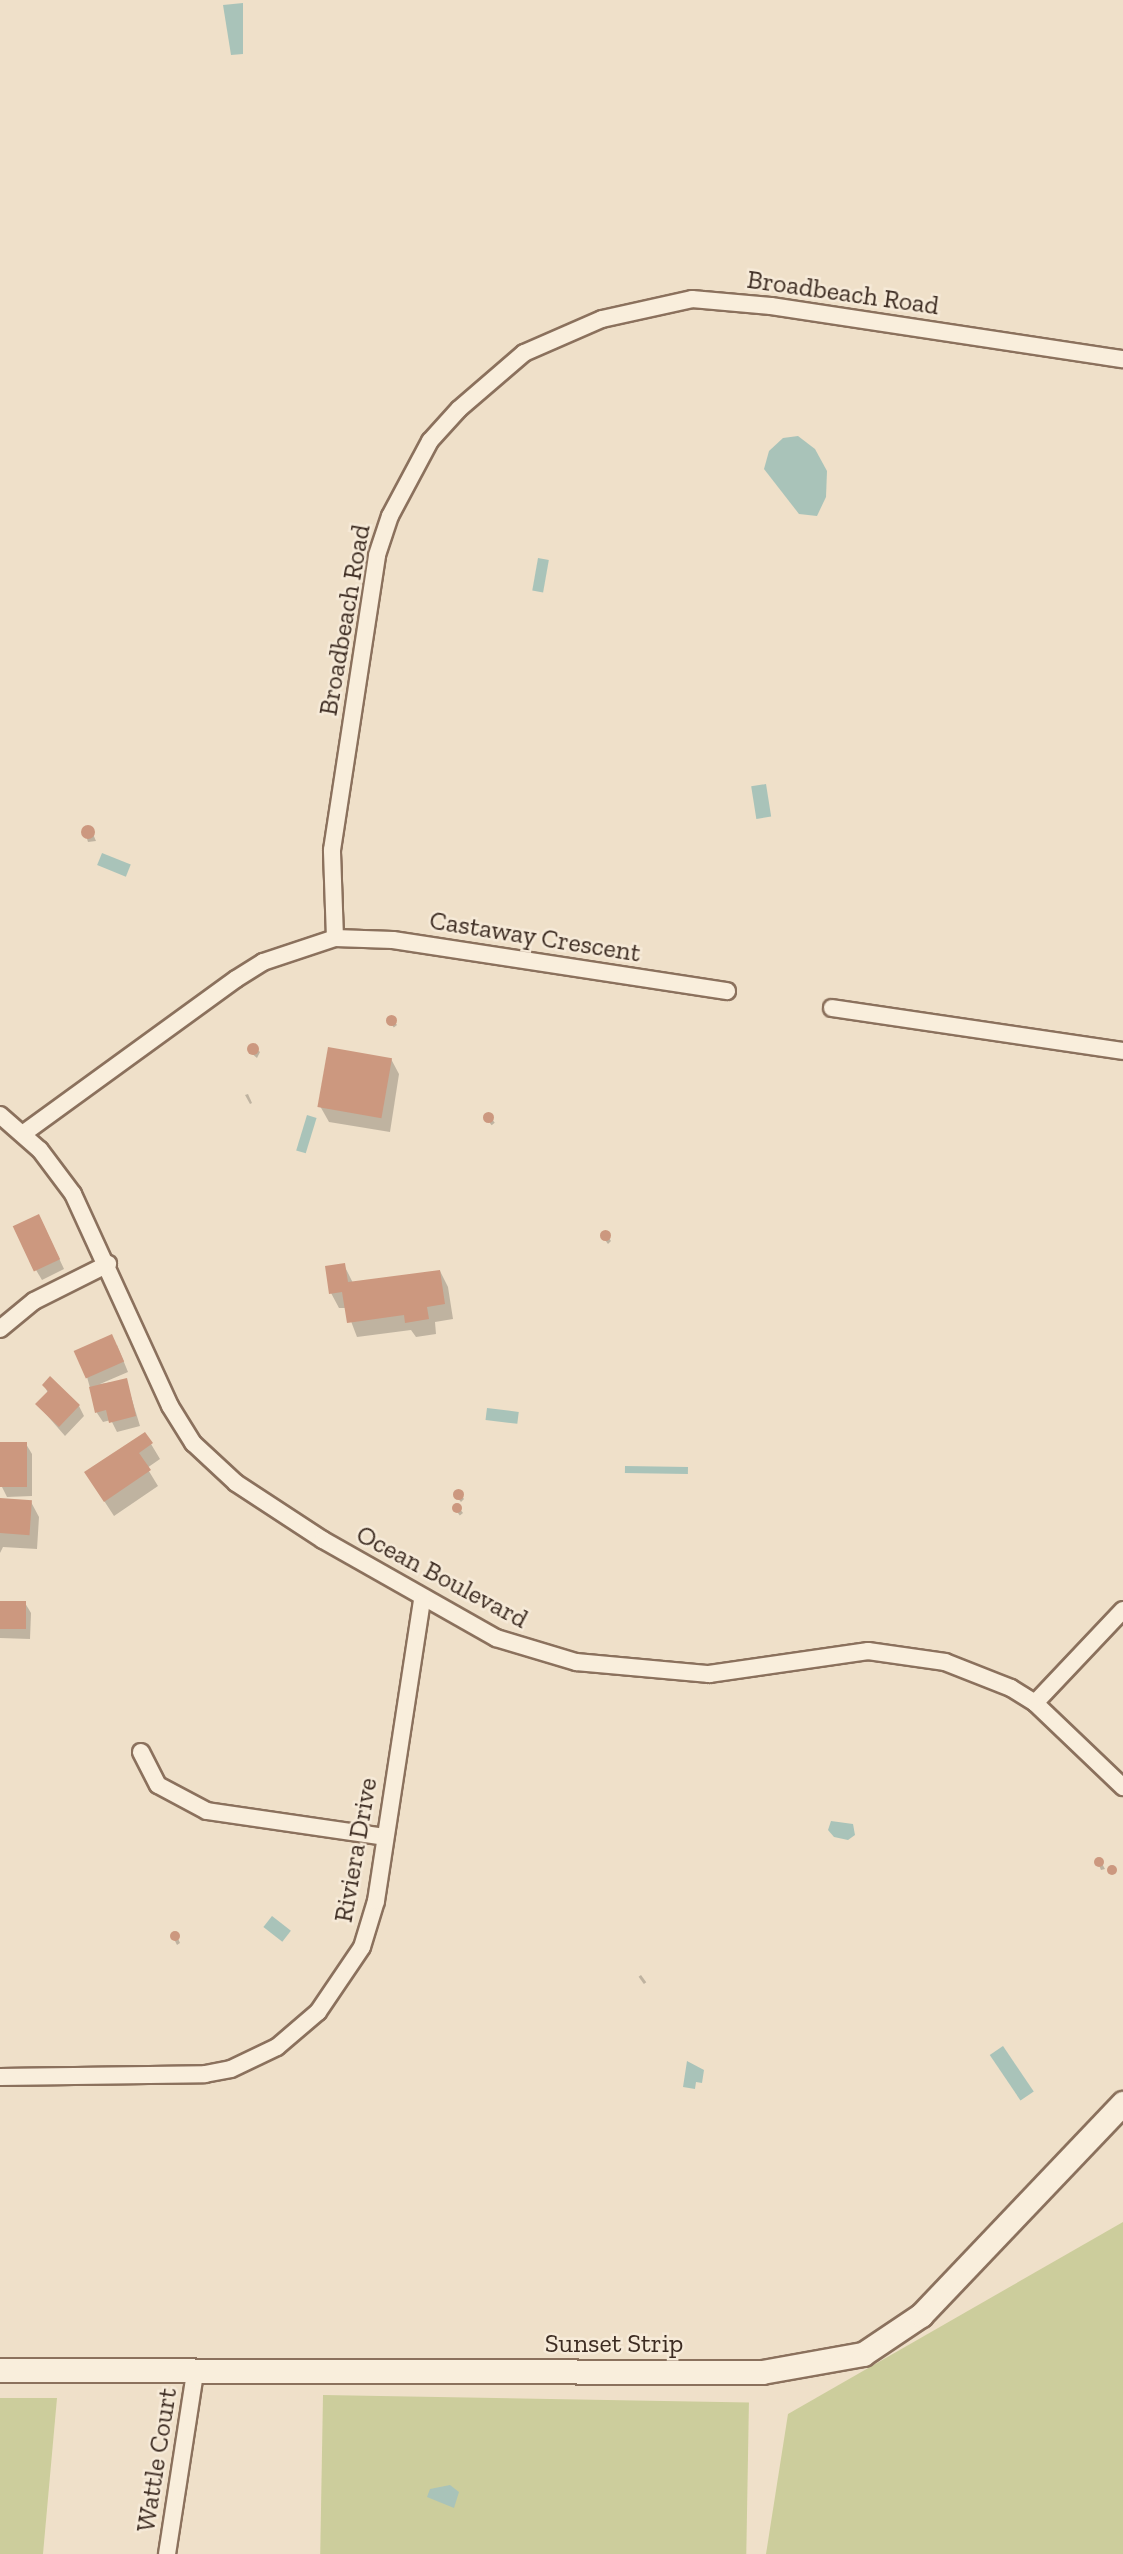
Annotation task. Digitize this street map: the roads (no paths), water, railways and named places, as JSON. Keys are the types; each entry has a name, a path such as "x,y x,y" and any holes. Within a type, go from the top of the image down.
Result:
{"street":[{"name":"Broadbeach Road","path":"335,938 332,850 368,608 385,529 430,441 459,409 524,354 602,319 692,299 771,306 1123,359"},
{"name":"Castaway Crescent","path":"335,938 393,940 727,991"},
{"path":"24,1133 236,978 264,962 335,938"},
{"path":"832,1008 1123,1051"},
{"name":"Ocean Boulevard","path":"0,1115 24,1133 73,1195 108,1264 170,1406 193,1443 261,1502 422,1599 496,1638 576,1662 628,1670 709,1674 868,1651 944,1661 1011,1688 1035,1703 1123,1787"},
{"path":"0,1329 34,1301 108,1264"},
{"name":"Riviera Drive","path":"0,2077 205,2074 231,2069 277,2047 318,2012 362,1947 376,1901 422,1599"},
{"path":"1035,1703 1123,1610"},
{"path":"141,1752 158,1786 207,1811 385,1837"},
{"name":"Sunset Strip","path":"0,2370 195,2373 762,2372 863,2354 921,2315 1123,2103"},
{"name":"Wattle Court","path":"167,2554 195,2373"}]}
